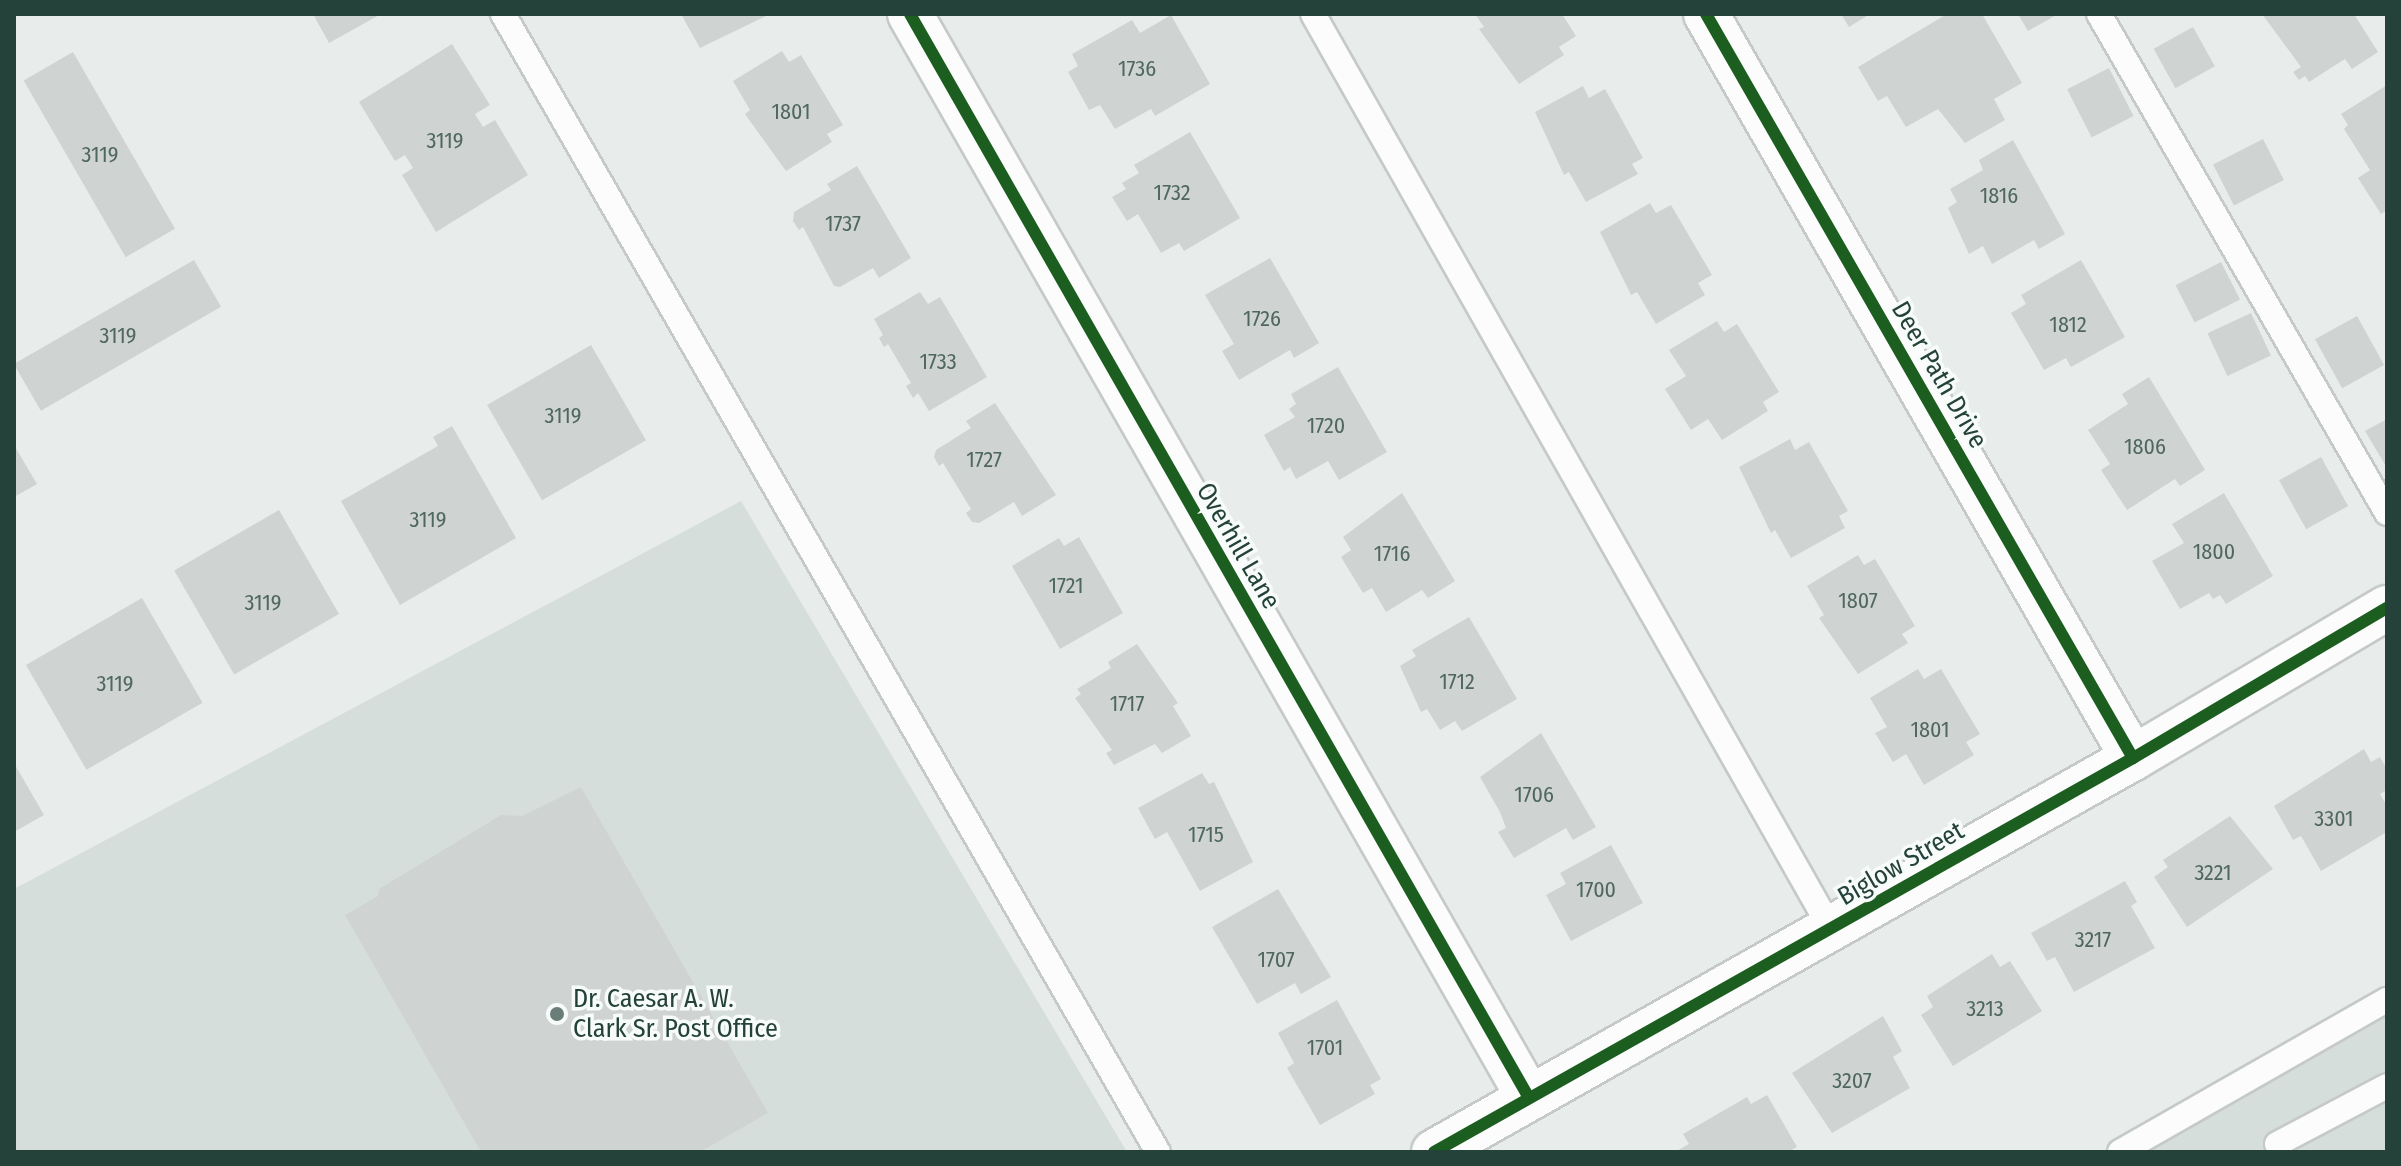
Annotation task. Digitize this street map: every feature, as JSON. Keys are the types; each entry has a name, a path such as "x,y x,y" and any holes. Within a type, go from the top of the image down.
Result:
{"street":[{"name":"Overhill Lane","path":"910,14 1529,1098"},
{"name":"Deer Path Drive","path":"1706,14 2133,758"},
{"name":"Biglow Street","path":"1434,1152 2133,758 2387,608"}],"lane":[{"path":"503,14 1158,1152"},
{"path":"1313,14 1831,929"},
{"path":"2099,14 2387,513"},
{"path":"2120,1152 2387,1000"},
{"path":"2277,1144 2387,1086"}],"shaded area":[{"path":"741,501 1127,1152 14,1152 14,889"},
{"path":"2387,1016 2387,1152 2147,1152"}],"building":[{"path":"313,14 381,14 329,43"},
{"path":"681,14 770,14 700,48"},
{"path":"1475,14 1562,14 1576,36 1559,47 1564,55 1519,84 1479,29 1484,27"},
{"path":"1841,14 1870,14 1849,27"},
{"path":"1947,14 1982,14 2022,83 1994,99 2005,120 1965,143 1938,109 1906,127 1887,96 1878,101 1858,67"},
{"path":"2018,14 2058,14 2028,31"},
{"path":"2262,14 2354,14 2378,52 2352,69 2345,59 2309,82 2305,76 2299,80 2293,72 2301,67"},
{"path":"1171,15 1210,84 1155,116 1151,109 1115,129 1100,105 1089,110 1068,72 1078,66 1072,54 1132,20 1140,33"},
{"path":"2193,27 2215,66 2175,88 2154,49"},
{"path":"452,44 490,105 475,114 483,127 495,120 528,175 436,232 402,175 413,168 405,155 395,161 359,102"},
{"path":"782,51 789,62 801,55 843,125 827,134 832,142 786,171 745,114 750,110 733,81"},
{"path":"73,52 175,229 126,257 24,80"},
{"path":"2109,68 2134,116 2092,137 2067,89"},
{"path":"2387,85 2387,210 2381,214 2358,178 2370,170 2344,129 2348,125 2341,114"},
{"path":"1583,86 1589,98 1605,89 1643,158 1632,164 1638,174 1586,202 1569,172 1564,175 1535,112"},
{"path":"1190,132 1240,218 1184,251 1179,243 1161,253 1138,214 1127,221 1112,197 1126,189 1122,183 1139,173 1134,165"},
{"path":"2263,139 2284,180 2234,205 2213,164"},
{"path":"2013,140 2065,234 2039,249 2034,240 1992,264 1983,246 1969,254 1948,208 1957,202 1950,189 1983,170 1979,160"},
{"path":"857,166 911,258 879,278 873,268 840,287 834,286 803,227 799,230 793,221 794,212 831,190 827,184"},
{"path":"1650,203 1656,213 1671,205 1712,275 1698,283 1705,295 1656,324 1637,292 1631,295 1600,232"},
{"path":"1270,258 1319,343 1294,358 1290,350 1239,380 1222,351 1234,344 1205,295"},
{"path":"194,260 221,307 41,411 14,364"},
{"path":"2081,260 2125,337 2071,367 2066,358 2044,370 2011,313 2026,304 2021,295"},
{"path":"2221,262 2240,299 2195,323 2176,285"},
{"path":"920,292 928,304 940,297 987,377 929,411 918,393 913,398 906,386 911,383 888,344 884,347 879,338 883,335 874,319"},
{"path":"2251,313 2271,356 2227,376 2207,333"},
{"path":"2357,316 2384,365 2342,388 2315,339"},
{"path":"1717,321 1724,332 1737,324 1779,392 1763,402 1768,411 1722,440 1708,419 1691,430 1665,389 1686,376 1669,350"},
{"path":"591,345 646,440 542,500 487,405"},
{"path":"1338,367 1387,452 1339,480 1328,461 1296,479 1290,467 1284,471 1264,435 1295,417 1289,409 1296,404 1291,394"},
{"path":"2149,377 2205,470 2180,486 2175,479 2127,510 2101,470 2110,464 2088,430 2128,404 2122,394"},
{"path":"995,403 1056,495 1022,516 1014,502 979,523 972,522 966,513 971,509 943,463 939,466 934,457 936,450 971,428 966,421"},
{"path":"2387,419 2387,468 2365,431"},
{"path":"452,426 516,538 400,605 341,501 438,446 433,437"},
{"path":"1790,439 1795,450 1809,442 1848,511 1839,516 1845,528 1791,558 1775,530 1771,533 1739,467"},
{"path":"14,445 37,484 14,497"},
{"path":"2321,457 2348,506 2306,529 2279,480"},
{"path":"1402,493 1455,581 1428,598 1422,590 1386,612 1372,588 1363,593 1341,557 1351,550 1343,537"},
{"path":"2224,493 2273,576 2226,604 2220,595 2213,599 2209,593 2180,609 2152,561 2184,543 2172,524"},
{"path":"279,510 339,614 234,674 174,570"},
{"path":"1079,537 1123,613 1060,649 1012,566 1059,538 1064,546"},
{"path":"1858,555 1864,565 1875,559 1915,626 1902,634 1908,643 1858,674 1819,618 1824,615 1807,586"},
{"path":"142,598 202,703 86,770 26,665"},
{"path":"1469,617 1517,699 1462,731 1455,721 1440,730 1427,709 1421,712 1400,666 1416,656 1412,650"},
{"path":"1137,644 1178,703 1173,706 1191,736 1162,753 1155,744 1114,765 1106,753 1112,750 1075,698 1081,694 1077,689 1111,668 1108,662"},
{"path":"1918,669 1924,679 1941,669 1980,734 1966,742 1974,755 1924,785 1906,754 1893,762 1875,733 1887,727 1870,698"},
{"path":"1541,733 1596,827 1573,840 1566,828 1514,858 1498,832 1506,828 1500,812 1480,777"},
{"path":"2364,749 2371,762 2380,757 2387,769 2387,790 2380,794 2387,806 2387,832 2321,871 2301,836 2293,840 2274,806"},
{"path":"14,763 44,815 14,832"},
{"path":"1202,773 1209,784 1214,782 1253,862 1200,891 1167,832 1155,839 1138,808"},
{"name":"Dr. Caesar A. W. Clark Sr. Post Office","path":"581,787 768,1113 700,1152 481,1152 345,915 378,896 379,889 501,815 522,816"},
{"path":"2230,816 2273,869 2187,927 2154,877 2168,867 2163,860"},
{"path":"1611,845 1643,903 1571,941 1546,895 1566,884 1560,873"},
{"path":"2125,881 2137,902 2131,906 2155,948 2074,992 2055,957 2047,961 2031,933"},
{"path":"1278,889 1331,977 1301,994 1295,983 1257,1004 1212,927"},
{"path":"1992,954 2000,967 2010,961 2042,1011 1953,1066 1921,1015 1933,1007 1927,996"},
{"path":"1337,1000 1381,1079 1370,1085 1375,1094 1320,1125 1287,1068 1294,1063 1278,1033"},
{"path":"1883,1016 1902,1051 1893,1057 1910,1088 1832,1133 1792,1073"},
{"path":"1767,1095 1797,1147 1788,1152 1675,1152 1689,1144 1683,1134 1747,1097 1751,1104"}],"cycle path":[{"path":"910,14 1529,1098"},
{"path":"1706,14 2133,758"},
{"path":"1434,1152 2133,758 2387,608"}],"place":[{"name":"Dr. Caesar A. W. Clark Sr. Post Office","path":"557,1014"}]}
